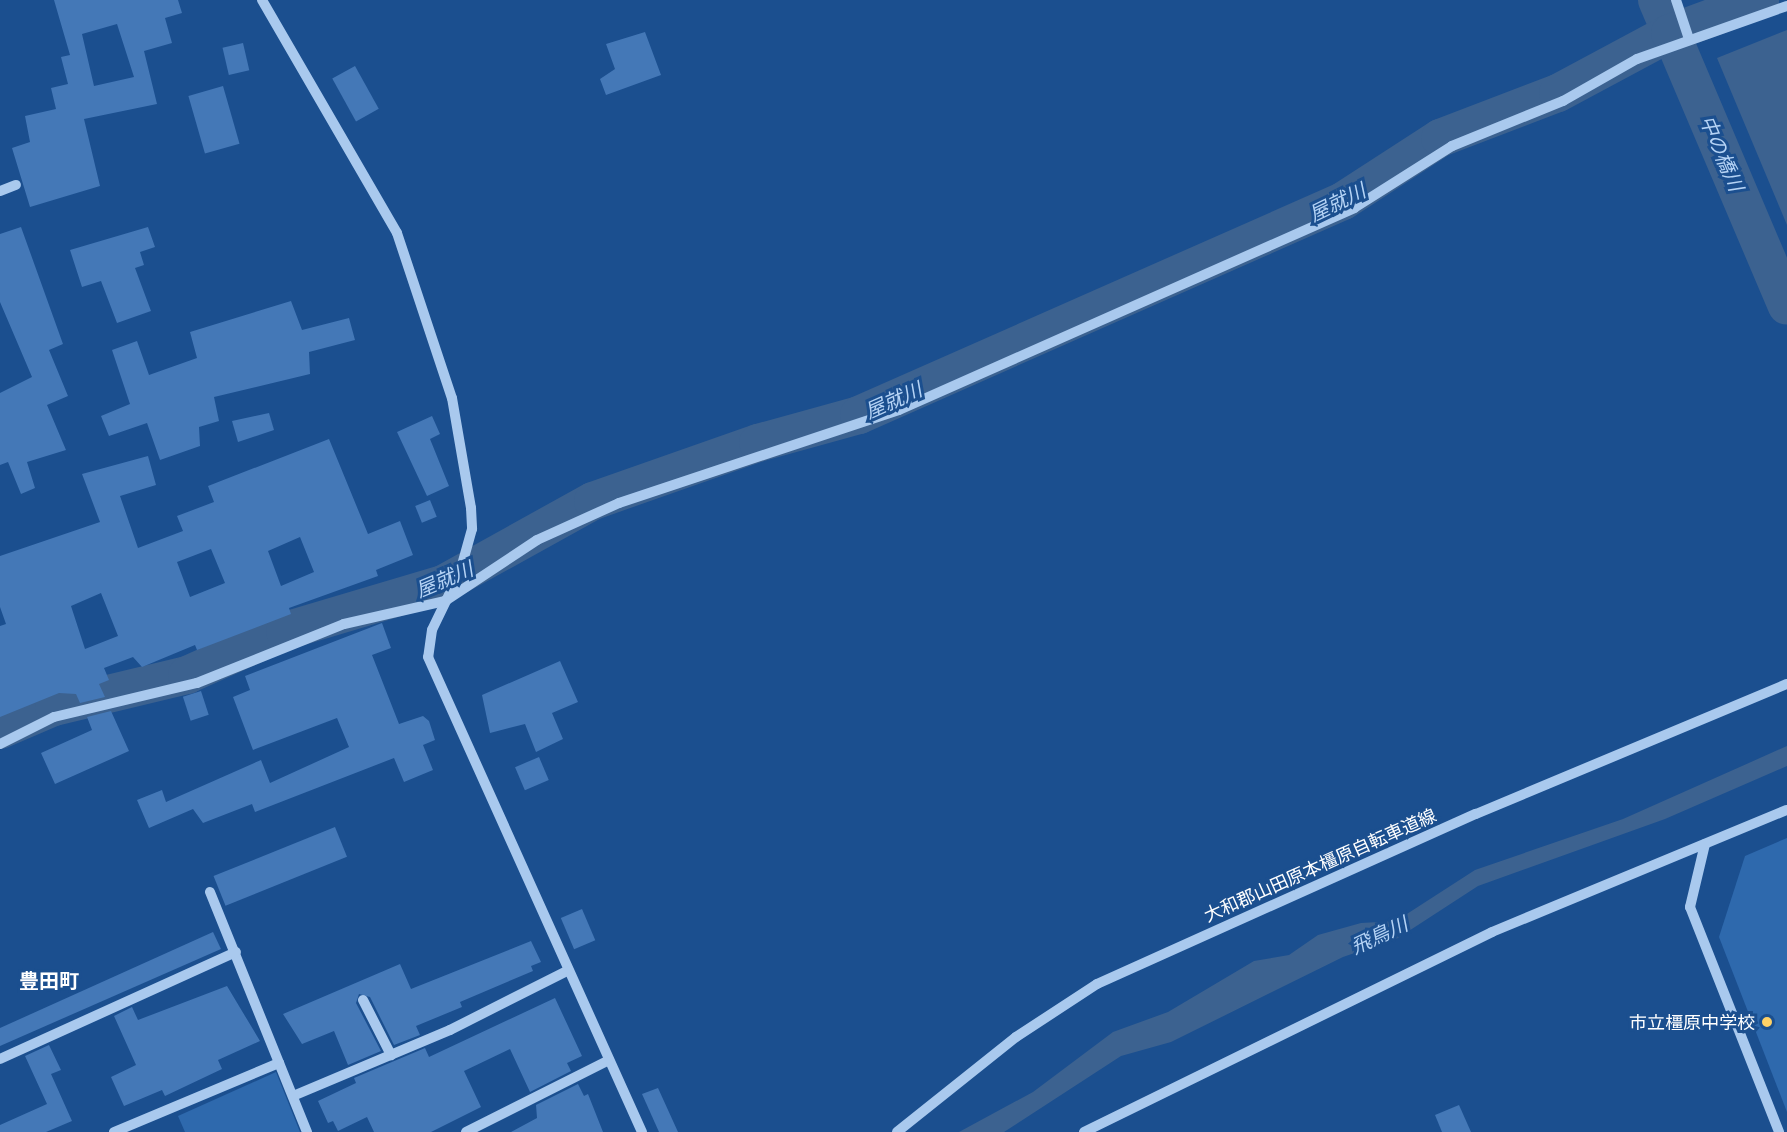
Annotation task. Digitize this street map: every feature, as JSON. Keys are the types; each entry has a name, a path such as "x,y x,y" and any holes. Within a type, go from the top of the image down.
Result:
{"street":[{"path":"262,0 397,233 452,398 471,507 472,530 460,572 446,601 428,657 567,970 642,1132"},
{"path":"1676,0 1680,20 1687,35"},
{"path":"0,744 54,717 197,683 344,624 446,601 537,540 609,507 899,410 1354,208 1452,146 1563,101 1687,35 1787,6"},
{"path":"0,191 16,185"},
{"name":"大和郡山田原本橿原自転車道線","path":"897,1132 1016,1037 1097,984 1476,814 1787,684"},
{"path":"1084,1132 1492,932 1787,810"},
{"path":"1705,844 1690,907 1779,1132"},
{"path":"210,892 307,1132"},
{"path":"0,1059 236,952"},
{"path":"293,1096 391,1055 567,970"},
{"path":"363,1000 391,1055"},
{"path":"466,1132 609,1060"},
{"path":"114,1132 279,1063"}],"shaded area":[{"name":"市立橿原中学校","path":"1787,838 1787,1112 1719,937 1745,856"},
{"path":"276,1072 300,1132 185,1132 178,1116"}],"water":[{"path":"1787,30 1787,225 1717,58"},
{"name":"飛鳥川","path":"1787,746 1787,766 1665,819 1478,886 1398,938 1343,957 1171,1042 1121,1056 1004,1132 959,1132 1033,1092 1113,1032 1168,1012 1254,961 1289,955 1318,935 1361,923 1396,921 1475,870 1623,819"}],"building":[{"path":"54,0 178,0 182,13 165,18 172,43 144,51 157,104 84,119 100,186 30,207 12,148 30,142 25,116 56,109 51,88 68,84 61,57 70,55","holes":["117,24 134,77 94,86 82,34"]},
{"path":"645,32 661,75 606,95 600,79 615,69 606,44"},
{"path":"243,43 249,70 229,75 223,48"},
{"path":"355,66 379,109 356,121 332,79"},
{"path":"223,86 240,144 205,154 188,96"},
{"path":"21,227 63,344 49,350 68,396 47,405 66,450 27,462 35,488 21,494 8,462 0,465 0,393 32,377 0,302 0,234"},
{"path":"148,227 155,247 140,252 144,265 135,268 151,311 117,323 101,281 82,287 70,250"},
{"path":"291,301 302,330 349,318 355,340 309,352 310,374 214,397 219,421 199,427 200,446 160,460 147,423 109,436 101,416 130,404 112,350 137,341 149,375 197,358 190,332"},
{"path":"269,413 274,430 238,442 232,421"},
{"path":"432,416 440,434 430,439 449,486 427,496 397,432"},
{"path":"329,439 368,534 400,521 413,555 376,570 378,576 289,608 291,614 197,650 195,645 142,667 133,657 104,668 109,680 99,684 105,697 80,703 76,694 59,693 0,717 0,626 6,624 0,607 0,556 100,522 82,474 148,456 156,485 120,496 138,548 183,531 177,516 214,502 208,486","holes":["300,537 314,572 281,586 268,551","211,549 225,583 190,597 177,562","101,593 118,636 85,649 71,606"]},
{"path":"430,500 437,517 422,523 415,506"},
{"path":"382,623 391,648 372,655 399,724 423,716 429,721 435,740 423,745 433,770 404,782 394,758 255,812 252,804 203,823 193,809 149,828 137,800 162,790 166,802 261,760 270,783 349,747 337,718 253,750 233,697 250,690 245,676"},
{"path":"560,661 578,702 552,713 563,739 536,752 525,724 490,733 482,695"},
{"path":"201,691 209,715 191,721 183,697"},
{"path":"111,711 129,751 55,784 41,753 92,730 87,717"},
{"path":"539,757 549,780 525,790 515,767"},
{"path":"335,827 347,857 226,906 214,876"},
{"path":"582,909 595,940 574,949 561,918"},
{"path":"213,932 221,949 0,1046 0,1028"},
{"path":"531,941 541,962 531,966 533,971 460,1002 462,1007 416,1026 420,1035 394,1045 370,997 359,994 356,1003 381,1051 348,1065 334,1031 302,1044 283,1014 400,964 411,989"},
{"path":"227,986 260,1041 218,1060 222,1069 165,1096 162,1090 124,1106 111,1077 136,1065 114,1016 132,1007 138,1020"},
{"path":"555,998 582,1056 567,1063 571,1071 530,1092 510,1049 464,1071 481,1107 431,1132 374,1132 367,1117 338,1131 333,1121 328,1123 318,1101 356,1083 354,1078 425,1048 429,1057"},
{"path":"49,1045 61,1070 51,1074 72,1121 46,1132 0,1132 0,1125 47,1104 25,1056"},
{"path":"578,1084 584,1096 588,1094 603,1132 511,1132 537,1118 536,1105"},
{"path":"658,1088 678,1132 659,1132 642,1094"},
{"path":"1459,1105 1471,1132 1442,1132 1435,1115"}],"waterway":[{"name":"中の橋川","path":"1657,0 1787,306"},
{"name":"屋就川","path":"0,730 54,707 187,675 285,631 443,584 593,501 758,443 859,415 1343,201 1440,138 1558,93 1670,33 1760,0"}],"place":[{"name":"市立橿原中学校","path":"1767,1022"}],"district":[{"name":"豊田町","path":"49,980"}]}
